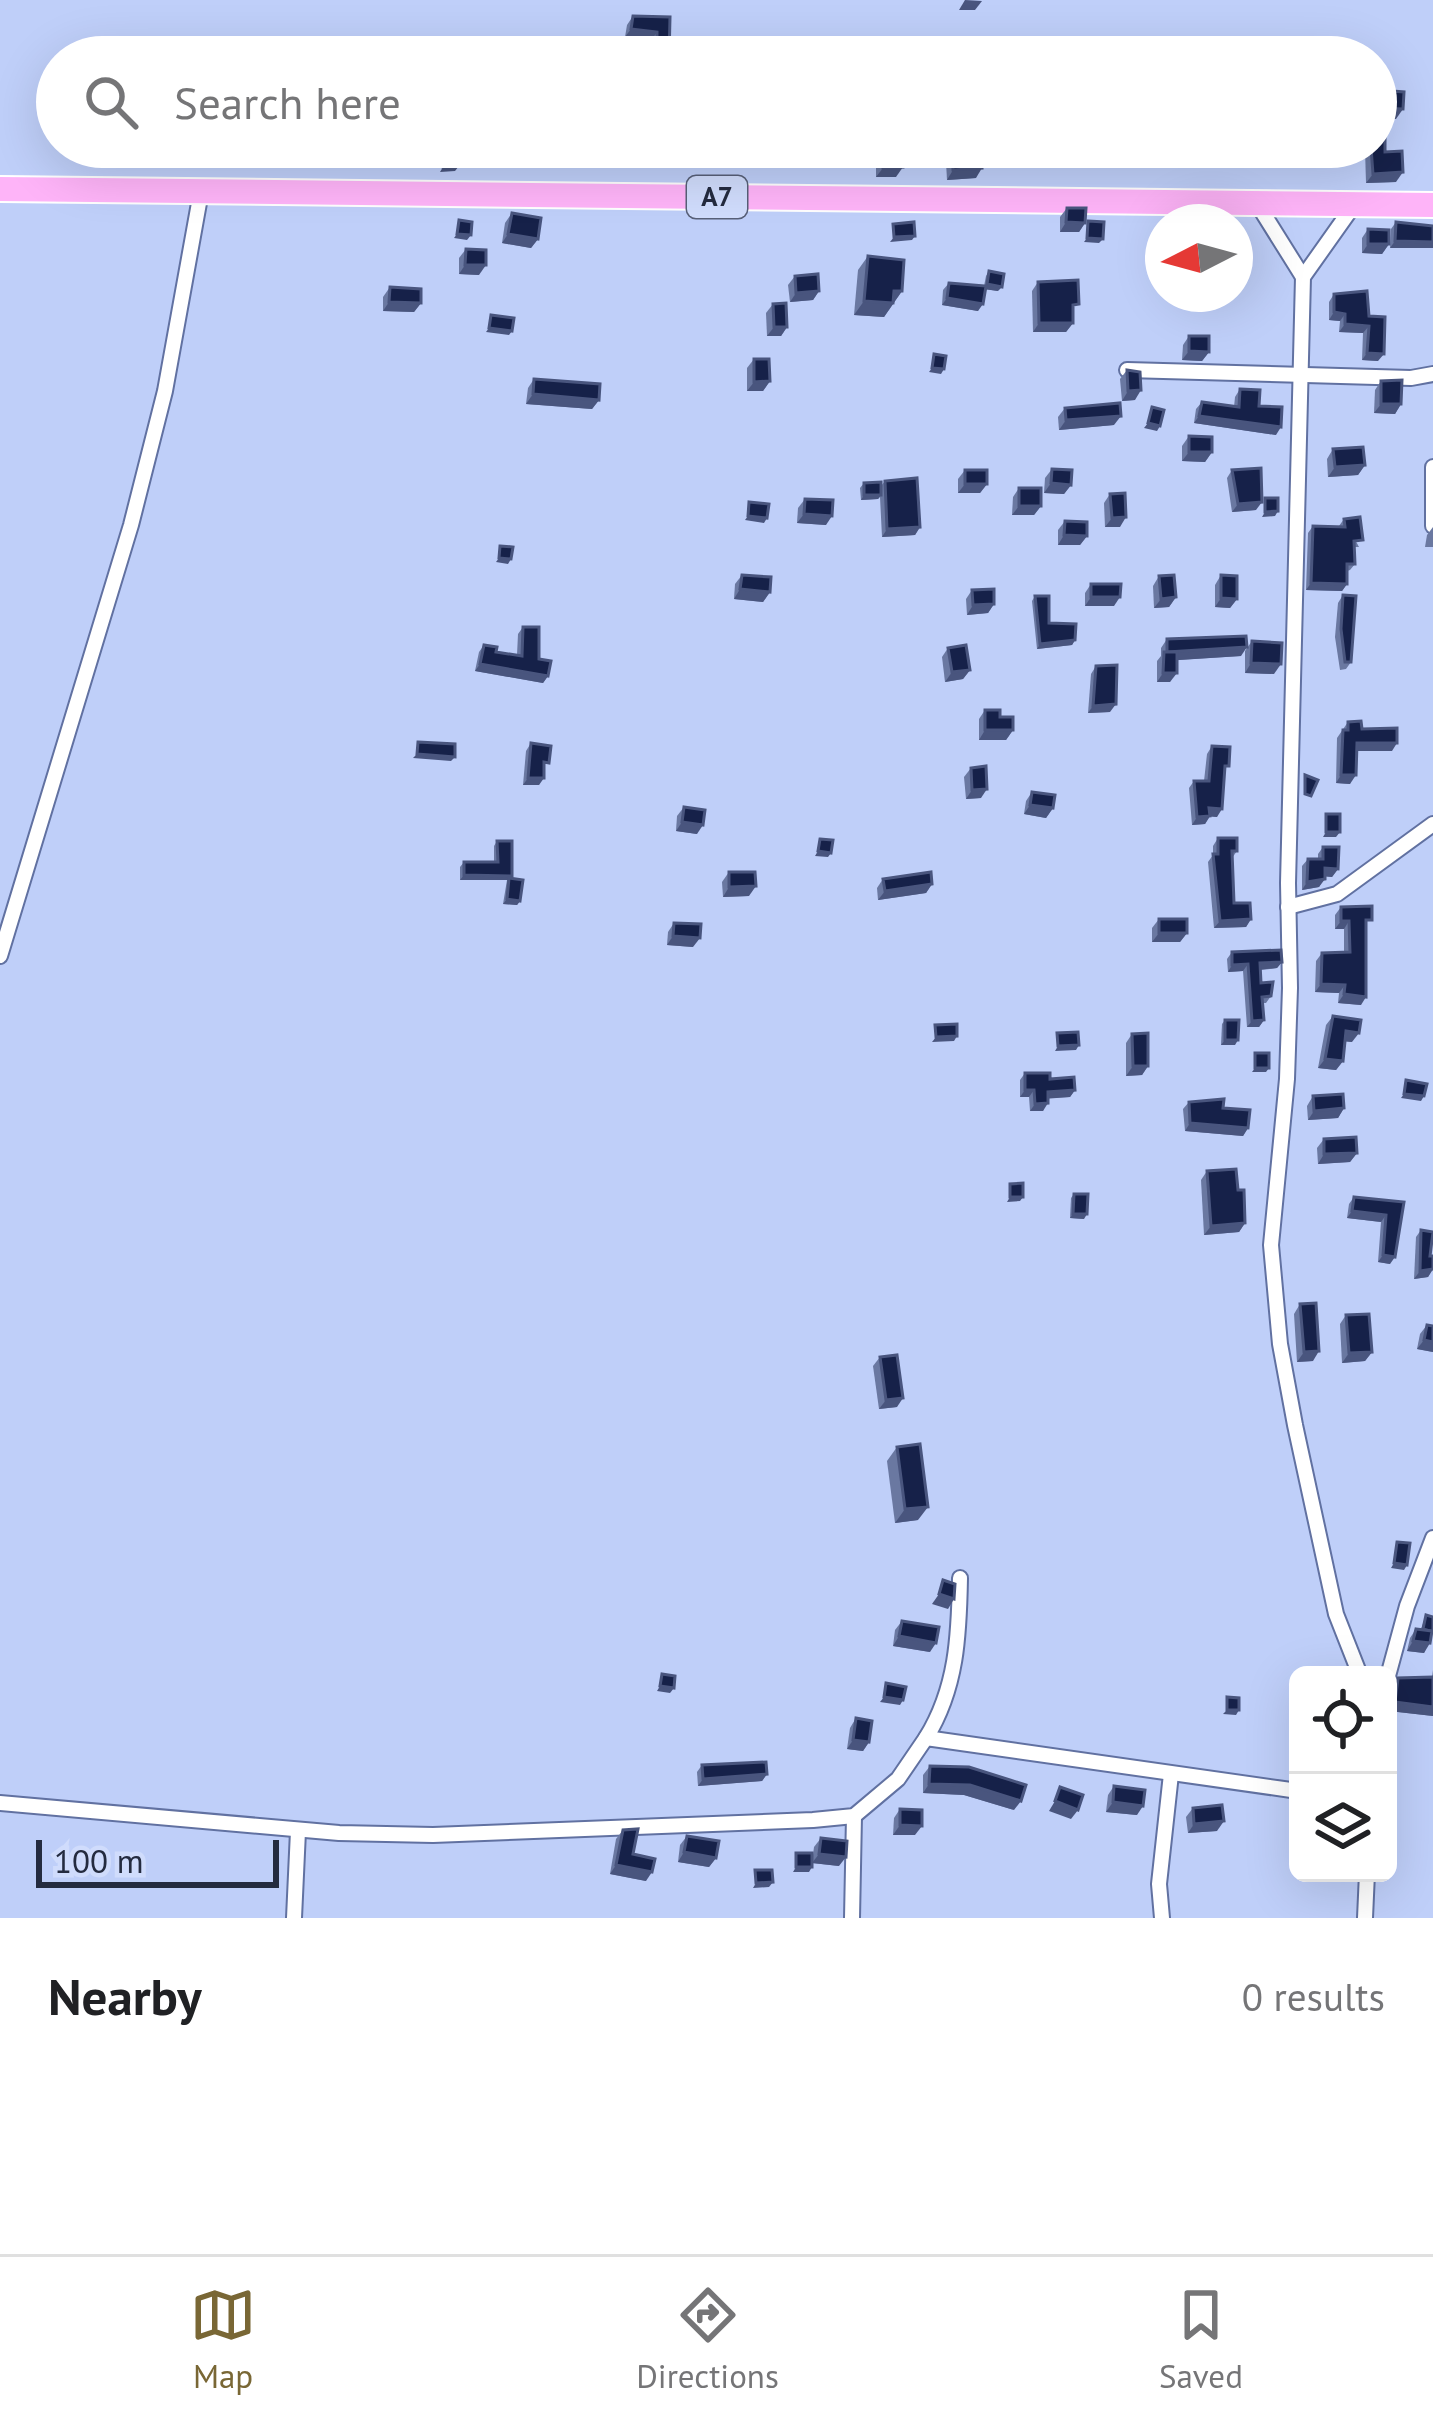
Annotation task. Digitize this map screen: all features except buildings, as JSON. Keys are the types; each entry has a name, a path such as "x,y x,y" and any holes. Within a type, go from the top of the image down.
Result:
{"highway":[{"name":"A7","path":"0,189 1433,205"}],"street":[{"path":"0,956 131,525 165,391 201,192"},
{"path":"1258,205 1303,277"},
{"path":"1354,205 1303,277 1287,1079 1271,1245 1275,1308 1330,1592 1357,1666"},
{"path":"1127,370 1433,377"},
{"path":"1433,467 1433,526"},
{"path":"1288,907 1337,893 1433,824"},
{"path":"1391,1666 1406,1606 1433,1538"},
{"path":"0,1803 298,1831 433,1835 854,1816 898,1779 943,1711 957,1651 960,1577"},
{"path":"926,1738 1289,1790"},
{"path":"1162,1918 1159,1883 1171,1774"},
{"path":"852,1918 854,1816"},
{"path":"295,1918 298,1831"},
{"path":"1365,1918 1367,1882"}]}
